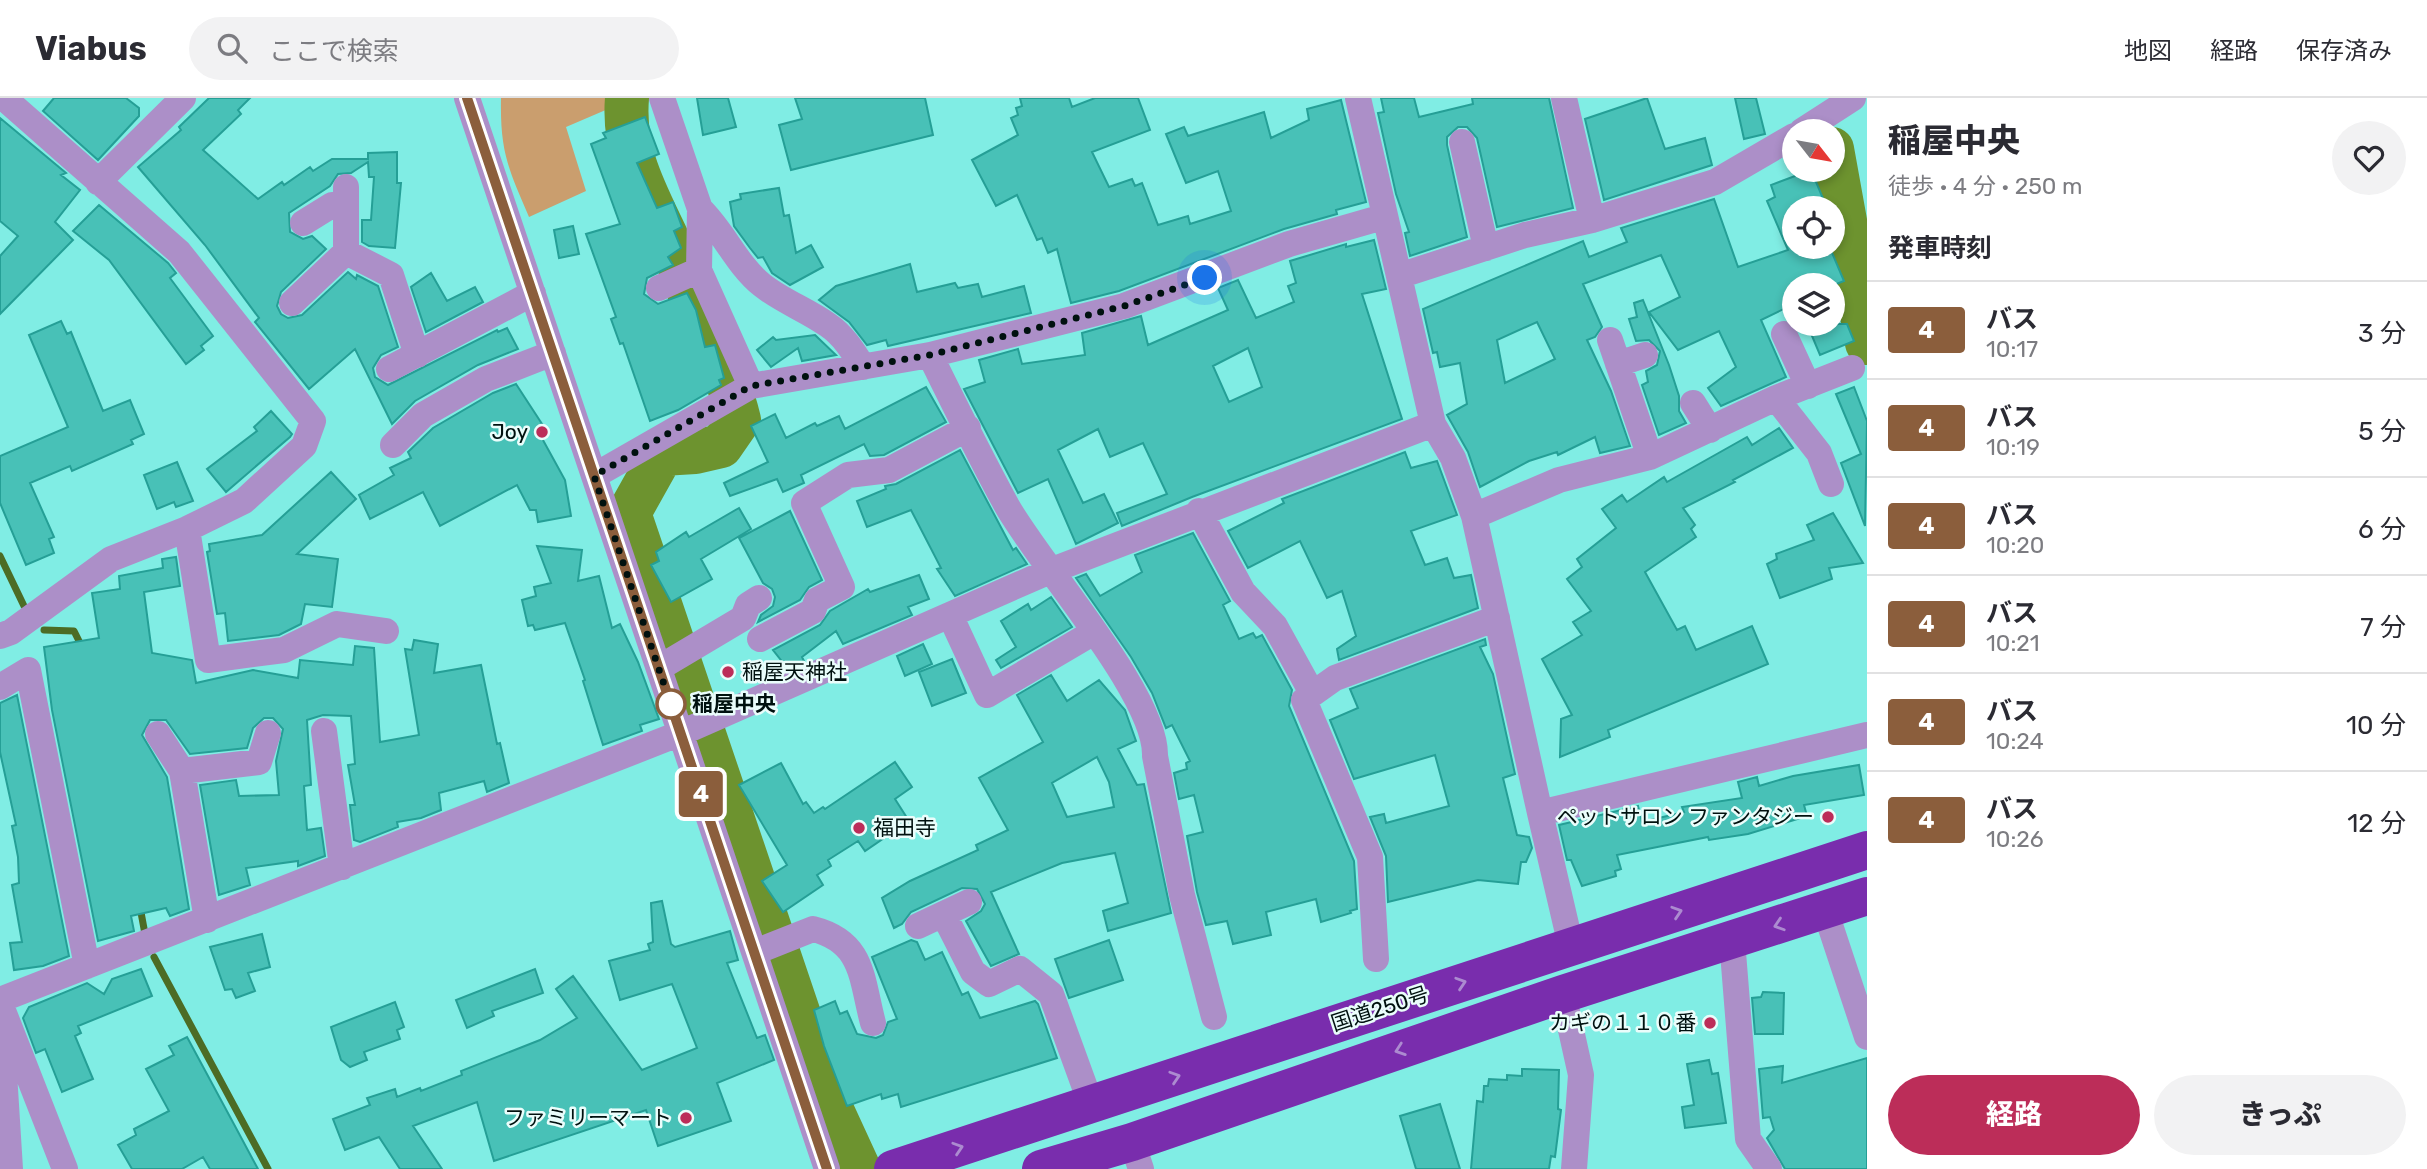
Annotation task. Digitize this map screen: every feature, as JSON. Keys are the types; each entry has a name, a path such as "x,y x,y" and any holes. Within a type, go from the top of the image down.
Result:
{"highway":[{"name":"国道250号","path":"894,1169 1867,850"},
{"path":"1041,1169 1137,1155 1563,995 1867,896"}],"street":[{"path":"0,636 11,632 111,559 187,529 244,501 304,446 313,421 179,252 4,98"},
{"path":"467,98 681,733 769,946 827,1169"},
{"path":"662,98 700,209 699,270 751,386"},
{"path":"1358,98 1383,217 1433,424 1453,458 1474,516 1571,946"},
{"path":"1564,98 1592,220"},
{"path":"98,182 175,101"},
{"path":"1821,119 1850,101"},
{"path":"1462,142 1486,248"},
{"path":"1399,276 1525,235 1592,220 1715,182 1782,143"},
{"path":"292,303 346,251 346,196 303,223"},
{"path":"700,209 718,226 743,266 763,285 829,326 848,344 863,366"},
{"path":"594,476 751,386 930,355 1124,306 1289,244 1383,217"},
{"path":"346,251 380,272 391,275 416,355"},
{"path":"659,288 699,270"},
{"path":"389,369 533,293"},
{"path":"1785,336 1808,386"},
{"path":"1645,355 1614,352 1650,457"},
{"path":"408,441 423,415 486,379 553,353"},
{"path":"930,355 1008,508 1094,632 1145,713 1155,740 1155,756 1182,895 1214,1017"},
{"path":"1474,516 1559,480 1650,457 1776,398 1852,368"},
{"path":"1776,398 1819,453 1831,484"},
{"path":"1693,403 1710,430"},
{"path":"65,1169 0,1002 681,733 1050,571 1199,511 1433,424"},
{"path":"760,639 813,611 817,600 842,587 804,503 848,475 889,471 968,428"},
{"path":"1199,511 1243,592 1275,626 1312,693"},
{"path":"187,529 197,662 284,650 339,612 386,631"},
{"path":"660,667 743,618 748,606 759,598"},
{"path":"950,615 987,695 1094,632"},
{"path":"1376,959 1370,857 1304,700 1335,678 1497,618"},
{"path":"0,687 28,670 87,966"},
{"path":"182,771 262,773 268,733"},
{"path":"158,734 182,771 207,920"},
{"path":"1541,813 1867,735"},
{"path":"333,746 342,867"},
{"path":"918,926 969,902"},
{"path":"1825,910 1867,1037"},
{"path":"944,915 973,972 989,984 1020,969 1051,994 1091,1104"},
{"path":"769,946 813,929 843,940 857,961 873,1023"},
{"path":"1732,940 1748,1139 1769,1169"},
{"path":"1563,995 1581,1075 1574,1169"},
{"path":"0,1016 10,1169"}],"shaded area":[{"path":"501,98 629,100 566,127 586,191 529,217 507,159 502,132"}],"building":[{"path":"54,98 126,98 139,108 139,116 98,160 43,111"},
{"path":"209,98 250,98 238,110 241,114 203,150 258,199 282,182 284,185 310,167 313,171 332,159 368,159 368,153 397,152 397,183 401,183 395,248 369,246 362,242 362,220 371,220 374,177 369,177 368,162 351,173 338,174 330,186 289,213 290,232 303,239 312,236 326,249 281,292 277,306 281,314 288,318 302,315 348,272 356,279 357,275 378,286 398,347 381,355 373,368 375,377 388,385 497,330 498,332 507,328 518,349 478,365 415,401 392,424 355,349 309,389 255,322 259,318 205,245 138,167 181,130 179,127"},
{"path":"697,98 728,98 736,127 703,135"},
{"path":"795,98 925,98 933,135 791,170 779,125 802,119"},
{"path":"1020,98 1069,98 1072,107 1095,98 1138,98 1150,130 1092,152 1109,187 1132,179 1135,186 1142,183 1158,225 1188,216 1190,224 1231,211 1218,171 1186,183 1166,134 1184,127 1188,136 1264,112 1271,138 1309,120 1307,109 1341,100 1366,202 1336,210 1337,214 1284,229 1119,291 1071,303 1057,249 1048,253 1042,238 1037,240 1017,195 996,206 972,160 1018,135 1011,118 1018,115 1016,108 1022,106"},
{"path":"1381,98 1414,98 1419,117 1473,104 1472,98 1549,98 1573,208 1497,227 1477,138 1467,127 1458,127 1447,137 1447,145 1467,237 1410,256 1405,233 1409,232 1396,194 1378,113 1384,112"},
{"path":"1647,98 1665,149 1705,138 1712,165 1604,200 1585,119"},
{"path":"1735,98 1756,98 1765,134 1744,139"},
{"path":"645,117 659,154 637,163 657,208 673,202 682,227 674,231 681,248 668,257 673,265 647,278 644,294 658,304 687,293 696,310 705,347 715,345 724,378 719,380 721,385 678,410 650,421 623,343 620,344 611,319 616,317 586,234 620,224 591,144 606,138 603,133"},
{"path":"0,118 66,173 61,175 80,190 55,222 73,240 0,314 0,256 18,236 0,221"},
{"path":"1782,181 1816,182 1822,196 1782,196 1782,236 1767,201 1775,197 1771,185"},
{"path":"779,188 784,216 789,215 796,253 811,245 823,267 790,285 772,273 763,257 758,258 734,226 730,202 741,199 740,194"},
{"path":"1714,199 1738,267 1782,252 1782,259 1835,259 1841,273 1782,273 1782,310 1761,320 1786,377 1721,406 1708,388 1736,367 1719,331 1678,350 1649,312 1680,297 1661,255 1583,284 1602,327 1595,337 1587,340 1611,391 1630,446 1600,453 1595,437 1558,455 1557,452 1529,461 1480,487 1468,452 1447,415 1467,404 1460,363 1440,367 1437,352 1433,353 1423,309 1583,241 1589,257 1627,242 1621,228","holes":["1537,322 1555,359 1505,383 1497,340"]},
{"path":"99,205 168,263 176,273 170,278 213,336 201,346 204,350 186,364 109,260 73,231"},
{"path":"573,226 579,254 559,258 554,230"},
{"path":"1374,240 1386,289 1362,294 1402,419 1192,497 1122,526 1117,513 1167,494 1143,443 1110,457 1098,429 1058,450 1083,503 1104,494 1118,523 1076,544 1048,479 1018,493 964,389 985,382 979,360 1018,349 1022,364 1085,355 1082,333 1141,316 1148,345 1228,310 1218,288 1238,280 1256,318 1294,302 1288,286 1296,283 1290,261 1346,244 1346,247","holes":["1248,348 1262,387 1229,402 1213,366"]},
{"path":"910,264 917,292 955,283 958,288 978,284 982,297 1024,286 1031,313 888,346 886,340 867,345 849,322 819,300 836,286"},
{"path":"431,273 447,301 475,287 483,302 426,332 411,287"},
{"path":"1643,300 1669,365 1679,396 1679,411 1686,423 1659,435 1642,385 1648,382 1646,371 1657,365 1660,351 1649,340 1636,341 1629,319 1637,317 1634,303"},
{"path":"61,321 67,334 71,332 103,411 130,400 144,434 131,440 133,444 72,471 70,466 30,483 54,537 49,539 54,553 26,565 0,503 0,456 68,427 29,335"},
{"path":"1847,324 1854,341 1820,355 1812,336 1845,336"},
{"path":"815,335 836,355 802,361 798,348 771,367 757,350 773,337 776,340"},
{"path":"516,384 544,427 538,431 565,480 571,516 538,522 536,510 530,510 517,485 440,526 423,492 370,519 359,495 394,475 390,468 411,458 408,452 433,428 493,393"},
{"path":"926,387 946,422 884,455 870,456 864,444 801,475 804,483 783,492 777,479 730,496 724,483 768,462 751,426 775,414 786,438 815,423 817,426 839,416 845,429"},
{"path":"1854,387 1867,421 1865,526 1841,463 1861,454 1836,394"},
{"path":"271,411 292,434 226,492 207,469 257,431 254,427"},
{"path":"1779,428 1793,448 1683,508 1695,525 1691,529 1696,537 1645,572 1677,630 1685,626 1696,650 1752,626 1768,664 1608,730 1610,737 1560,757 1561,719 1572,715 1542,659 1582,635 1573,622 1591,611 1567,579 1582,567 1577,559 1616,528 1602,509 1622,495 1627,502 1664,477 1667,482 1747,437 1752,445"},
{"path":"960,450 1013,550 1016,548 1027,564 955,596 937,569 941,568 911,510 867,527 857,501 886,489 885,486 896,484"},
{"path":"1405,452 1411,468 1437,461 1457,515 1411,531 1425,565 1447,558 1454,578 1471,575 1478,608 1339,660 1337,649 1356,636 1342,591 1327,598 1300,541 1248,568 1228,531 1284,503 1282,499"},
{"path":"177,462 193,501 176,507 174,502 157,509 144,475"},
{"path":"331,472 356,499 297,554 338,559 332,607 305,604 301,624 279,635 228,641 225,613 217,614 207,552 210,551 209,544 262,535"},
{"path":"739,508 751,529 701,559 712,579 671,602 651,565 659,561 656,552 686,532 689,537"},
{"path":"790,511 822,580 809,587 800,600 758,622 761,615 773,606 775,597 772,589 763,583 739,538"},
{"path":"1833,513 1863,563 1829,568 1832,579 1780,598 1767,564 1777,559 1776,554 1814,540 1807,525"},
{"path":"1193,533 1230,601 1223,605 1239,639 1253,633 1256,638 1262,635 1292,690 1289,706 1354,861 1357,909 1321,922 1316,899 1266,912 1271,935 1233,944 1227,921 1206,925 1197,892 1187,836 1203,832 1194,795 1179,799 1174,773 1187,769 1186,763 1190,761 1172,725 1166,728 1152,693 1131,657 1076,578 1086,574 1100,596 1142,572 1135,555"},
{"path":"537,546 582,550 578,581 599,576 612,628 620,624 638,662 659,719 640,725 642,731 603,745 583,681 585,680 565,623 535,630 533,625 528,626 522,600 536,596 534,587 551,583"},
{"path":"176,557 180,586 144,592 152,653 192,660 196,683 253,670 298,678 300,660 353,665 355,646 374,648 380,742 419,735 405,649 412,650 414,640 438,644 434,673 481,665 497,744 500,743 509,783 487,792 484,781 439,793 441,810 421,818 397,822 398,827 360,842 354,840 350,805 355,805 348,765 355,764 351,716 323,715 307,720 311,785 304,786 307,830 321,828 325,856 298,866 298,861 246,868 250,885 219,895 200,785 236,780 239,796 279,795 276,761 283,729 273,718 264,718 253,728 247,748 190,754 166,720 150,720 142,735 167,777 189,909 170,916 166,908 131,916 134,931 98,941 52,710 44,647 99,638 92,593 120,589 119,576 163,568 162,559"},
{"path":"919,575 929,599 908,607 912,615 843,644 836,631 802,657 804,661 788,669 773,650 820,625 830,611 868,589 870,592"},
{"path":"1051,597 1072,627 1001,668 996,660 1016,647 1001,621 1028,604 1031,610"},
{"path":"1485,639 1486,645 1480,647 1493,674 1515,774 1503,778 1517,835 1529,837 1532,848 1526,862 1521,862 1518,884 1478,880 1388,902 1386,856 1370,817 1384,814 1386,823 1449,806 1435,755 1354,779 1330,720 1358,708 1350,689"},
{"path":"923,644 932,664 905,676 897,656"},
{"path":"952,659 966,693 932,706 919,672"},
{"path":"1051,675 1067,701 1099,680 1125,710 1136,741 1118,749 1137,785 1144,784 1171,913 1108,931 1103,911 1128,903 1115,853 1062,863 991,892 1019,954 991,966 966,921 981,911 985,904 977,889 962,888 911,912 902,924 894,928 882,898 910,881 978,850 976,845 1008,830 979,778 1043,742 1017,695","holes":["1097,757 1109,782 1114,807 1067,817 1052,783"]},
{"path":"17,695 69,956 43,966 14,970 10,943 22,942 12,885 19,883 18,857 12,826 16,825 0,752 0,703"},
{"path":"895,762 912,787 895,799 909,821 865,851 858,841 828,860 831,866 817,875 823,885 783,912 762,881 787,865 739,785 781,763 803,804 806,802 814,813 823,807 825,809"},
{"path":"1859,765 1864,795 1804,805 1807,816 1748,834 1709,840 1708,837 1617,855 1621,869 1615,871 1616,876 1582,886 1571,860 1567,860 1559,825 1638,806 1642,822 1684,812 1682,807 1742,798 1738,782 1757,777 1759,786 1793,776"},
{"path":"662,901 671,944 675,947 730,931 738,960 727,963 757,1038 765,1035 774,1060 717,1083 731,1121 658,1146 646,1110 494,1161 477,1102 413,1126 442,1169 400,1169 379,1137 345,1150 333,1119 370,1105 367,1098 395,1089 397,1097 420,1088 421,1091 462,1075 461,1071 540,1040 577,1018 556,989 573,976 642,1070 697,1048 672,984 620,1000 609,961 650,950 648,944 653,942 651,903"},
{"path":"262,934 270,967 248,973 255,991 236,998 232,989 225,990 210,947"},
{"path":"911,940 917,942 925,960 942,952 962,995 968,992 980,1018 1035,1001 1057,1058 901,1107 898,1094 882,1099 881,1094 847,1106 824,1046 814,1010 835,1001 840,1014 847,1011 857,1034 876,1038 883,1035 888,1022 897,1019 872,957"},
{"path":"1109,940 1123,980 1069,998 1055,959"},
{"path":"141,969 152,996 78,1026 81,1033 75,1036 93,1079 62,1092 45,1049 36,1053 23,1018 29,1007 87,983 104,994 112,979"},
{"path":"535,969 543,993 492,1011 494,1016 467,1028 456,1000"},
{"path":"1763,992 1784,993 1783,1034 1755,1034 1752,998 1761,997"},
{"path":"395,1002 404,1027 397,1030 400,1039 364,1052 367,1060 350,1067 341,1060 331,1027"},
{"path":"187,1037 258,1169 210,1169 203,1157 182,1169 132,1169 118,1145 136,1135 134,1129 169,1111 146,1069 174,1055 169,1046"},
{"path":"1867,1058 1867,1169 1785,1169 1767,1138 1774,1130 1770,1117 1763,1118 1759,1069 1783,1066 1782,1083"},
{"path":"1709,1060 1712,1074 1718,1073 1726,1123 1685,1128 1682,1107 1694,1105 1687,1064"},
{"path":"1522,1069 1559,1070 1558,1109 1561,1110 1555,1157 1551,1156 1549,1169 1471,1169 1477,1101 1483,1102 1484,1086 1488,1086 1489,1079 1507,1080 1507,1075 1522,1076"},
{"path":"1440,1104 1460,1169 1416,1169 1400,1116"}],"waterway":[{"path":"627,98 629,141 640,179 720,364 739,420 721,446 695,452 662,454 629,513 830,1106 859,1169"},
{"path":"1838,182 1867,343"},
{"path":"0,556 24,606"},
{"path":"44,630 74,631 83,649"},
{"path":"140,907 145,934"},
{"path":"154,957 268,1169"}],"bus line":[{"name":"4","path":"467,98 827,1169"}],"place":[{"name":"Joy","path":"542,432"},
{"name":"稲屋天神社","path":"728,672"},
{"name":"稲屋中央","path":"671,704"},
{"name":"ペットサロン ファンタジー","path":"1828,817"},
{"name":"福田寺","path":"859,828"},
{"name":"カギの１１０番","path":"1710,1023"},
{"name":"ファミリーマート","path":"686,1118"}],"route":[{"path":"671,704 673,711 594,476 751,386 930,355 1124,306 1205,278"}]}
